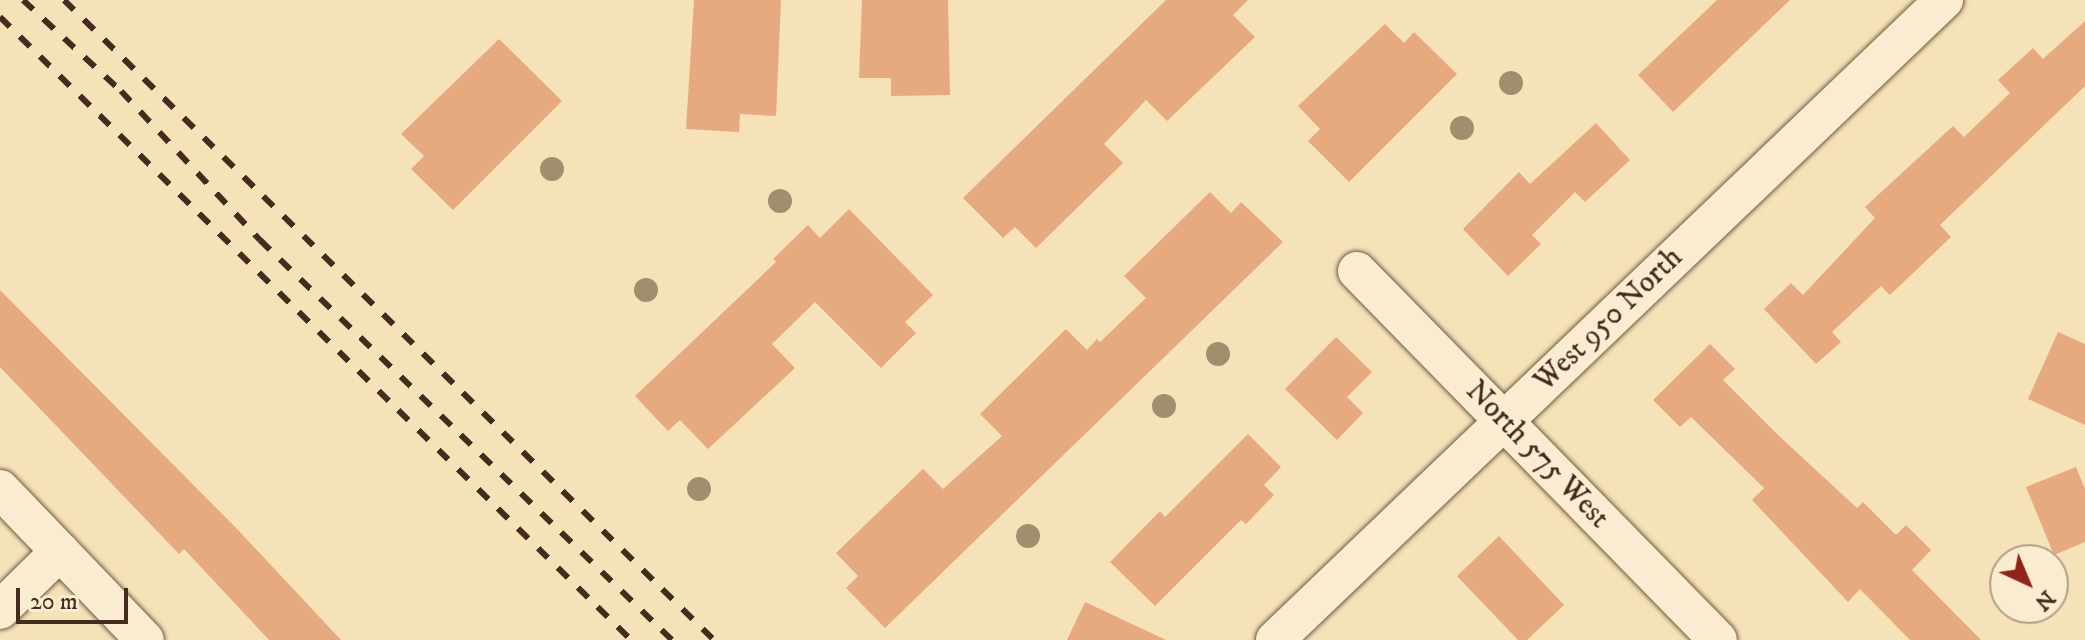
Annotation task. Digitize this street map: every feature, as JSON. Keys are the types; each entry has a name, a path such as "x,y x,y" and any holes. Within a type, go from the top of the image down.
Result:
{"street":[{"name":"West 950 North","path":"1275,640 1944,0"},
{"name":"North 575 West","path":"1357,271 1718,640"},
{"path":"0,489 145,640"},
{"path":"0,610 60,551"}],"building":[{"path":"694,0 781,0 776,116 740,114 739,132 686,129"},
{"path":"862,0 948,0 950,95 891,96 891,78 859,78"},
{"path":"1166,0 1248,0 1233,15 1255,37 1167,121 1146,100 1104,144 1123,163 1036,248 1015,227 1003,238 963,198"},
{"path":"1717,0 1790,0 1673,112 1638,75"},
{"path":"2085,21 2085,86 1940,225 1951,237 1890,295 1881,286 1832,332 1841,342 1816,364 1764,309 1791,283 1803,295 1875,218 1865,207 1953,126 1964,137 2010,93 1998,80 2033,48 2043,59"},
{"path":"1385,24 1404,43 1414,32 1457,74 1349,182 1308,141 1320,129 1298,106"},
{"path":"499,39 562,101 453,210 411,169 424,156 401,134"},
{"path":"1596,123 1630,160 1585,202 1575,192 1532,235 1541,244 1508,276 1463,229 1519,172 1530,184"},
{"path":"1210,192 1231,213 1241,202 1283,242 885,628 846,588 858,576 836,553 923,469 943,489 1002,436 980,414 1066,329 1087,350 1097,339 1100,342 1146,298 1124,276"},
{"path":"849,209 933,295 905,322 916,333 881,368 815,302 772,344 795,368 708,449 680,420 668,431 635,396 776,262 773,259 808,225 820,238"},
{"path":"0,290 239,531 341,640 269,640 184,549 179,554 0,367"},
{"path":"2058,332 2085,344 2085,425 2028,399"},
{"path":"1336,337 1372,372 1347,397 1363,413 1337,440 1285,389"},
{"path":"1710,344 1735,369 1723,380 1778,435 1857,508 1863,502 1896,535 1906,525 1931,550 1912,570 1981,640 1910,640 1860,589 1848,602 1752,500 1764,488 1691,417 1680,427 1653,400"},
{"path":"1248,434 1281,467 1264,485 1274,495 1246,524 1241,520 1155,606 1110,562 1160,511 1165,517"},
{"path":"2076,467 2085,489 2085,542 2069,549 2069,544 2049,544 2026,487"},
{"path":"1499,536 1564,605 1527,640 1518,640 1457,576"},
{"path":"1085,602 1166,640 1067,640"}],"railway":[{"path":"23,0 121,91 260,240 672,640"},
{"path":"64,0 714,640"},
{"path":"0,17 631,640"}]}
